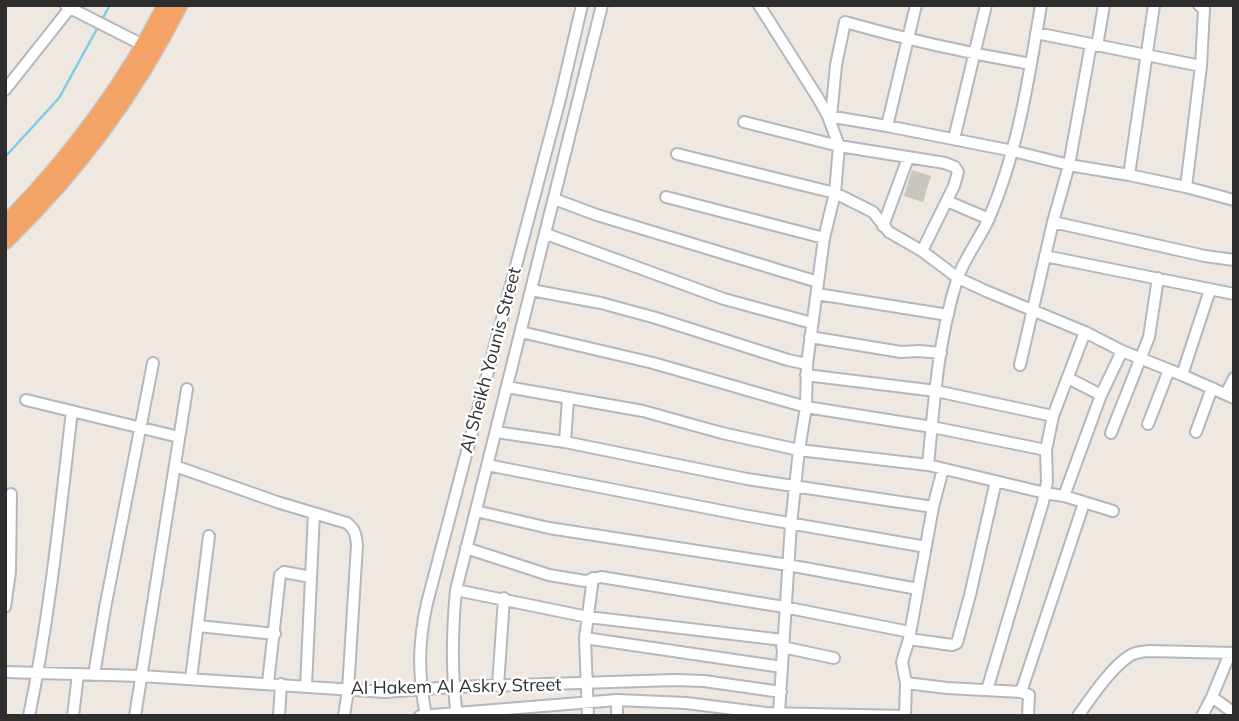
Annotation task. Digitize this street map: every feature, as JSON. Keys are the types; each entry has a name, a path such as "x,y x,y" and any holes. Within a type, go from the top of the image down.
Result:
{"highway":[{"path":"5,241 39,207 127,96 166,5"},
{"path":"5,225 50,178 80,141 179,5"}],"street":[{"name":"Al Sheikh Younis Street","path":"424,716 419,650 424,614 560,99 582,5"},
{"name":"Al Sheikh Younis Street","path":"456,714 452,643 456,590 601,5"},
{"path":"759,5 829,117 839,146 835,193 824,238 810,337 806,407 794,486 779,713"},
{"path":"887,126 916,5"},
{"path":"954,139 986,5"},
{"path":"928,465 948,315 958,278 989,219 1013,151 1041,5"},
{"path":"1020,365 1069,165 1104,5"},
{"path":"1129,175 1154,5"},
{"path":"1186,187 1201,66 1204,9 1199,5"},
{"path":"5,90 72,8 149,48"},
{"path":"829,117 845,22 975,55 1031,64"},
{"path":"1036,33 1201,66"},
{"path":"829,117 1013,151 1069,165 1186,187 1234,200"},
{"path":"744,122 839,146 945,163 955,167 958,172 954,186 922,251"},
{"path":"677,154 835,193 873,212 889,232 922,251 958,278 986,291 1230,396 1234,377"},
{"path":"883,226 908,158"},
{"path":"666,197 824,238"},
{"path":"554,200 817,288 948,315"},
{"path":"947,201 989,219"},
{"path":"531,210 550,216"},
{"path":"1054,222 1234,260"},
{"path":"546,234 724,299 812,323"},
{"path":"1045,256 1234,294"},
{"path":"1111,433 1152,325 1158,278"},
{"path":"531,290 601,303 656,318 788,360 807,369 936,391 1053,416"},
{"path":"1182,374 1210,290"},
{"path":"521,332 653,363 806,407 932,427 1046,450"},
{"path":"987,690 1045,493 1046,450 1053,416 1085,332"},
{"path":"810,337 901,352 941,353"},
{"path":"1065,496 1101,395 1122,351"},
{"path":"94,675 153,363"},
{"path":"1149,424 1170,370"},
{"path":"1068,378 1101,395"},
{"path":"507,387 643,411 722,433 799,450 928,465 1065,496 1113,511"},
{"path":"1196,432 1212,387"},
{"path":"135,716 187,389"},
{"path":"565,442 568,399"},
{"path":"26,400 180,437"},
{"path":"29,716 50,600 72,411"},
{"path":"496,432 565,442 747,479 933,507"},
{"path":"487,465 791,524 926,547"},
{"path":"175,466 347,523 352,527 357,545 344,716"},
{"path":"424,716 617,701 687,703 766,714 905,716 906,683 902,662 943,469"},
{"path":"466,548 549,575 584,581 601,577 784,607 952,645 957,643 970,595 996,481"},
{"path":"5,607 11,494"},
{"path":"1021,692 1084,503"},
{"path":"476,511 549,528 788,565 918,589"},
{"path":"306,686 314,513"},
{"path":"191,679 209,536"},
{"path":"268,683 281,575 284,572 311,577"},
{"path":"588,716 585,638 593,578"},
{"path":"456,590 588,617 782,644 834,658"},
{"path":"498,686 503,598"},
{"path":"198,626 275,634"},
{"path":"585,638 782,667"},
{"path":"1078,716 1110,675 1125,659 1136,653 1232,653 1202,716"},
{"name":"Al Hakem Al Askry Street","path":"5,671 268,683 385,692 453,687 675,680 733,684 781,692"},
{"path":"73,716 78,674"},
{"path":"906,683 1021,692 1029,695 1028,716"},
{"path":"279,716 281,684"},
{"path":"1212,697 1234,713"},
{"path":"617,701 617,716"}],"building":[{"path":"912,170 931,176 923,202 904,196"}],"waterway":[{"path":"101,21 110,5"},
{"path":"5,157 59,98 98,27"}]}
